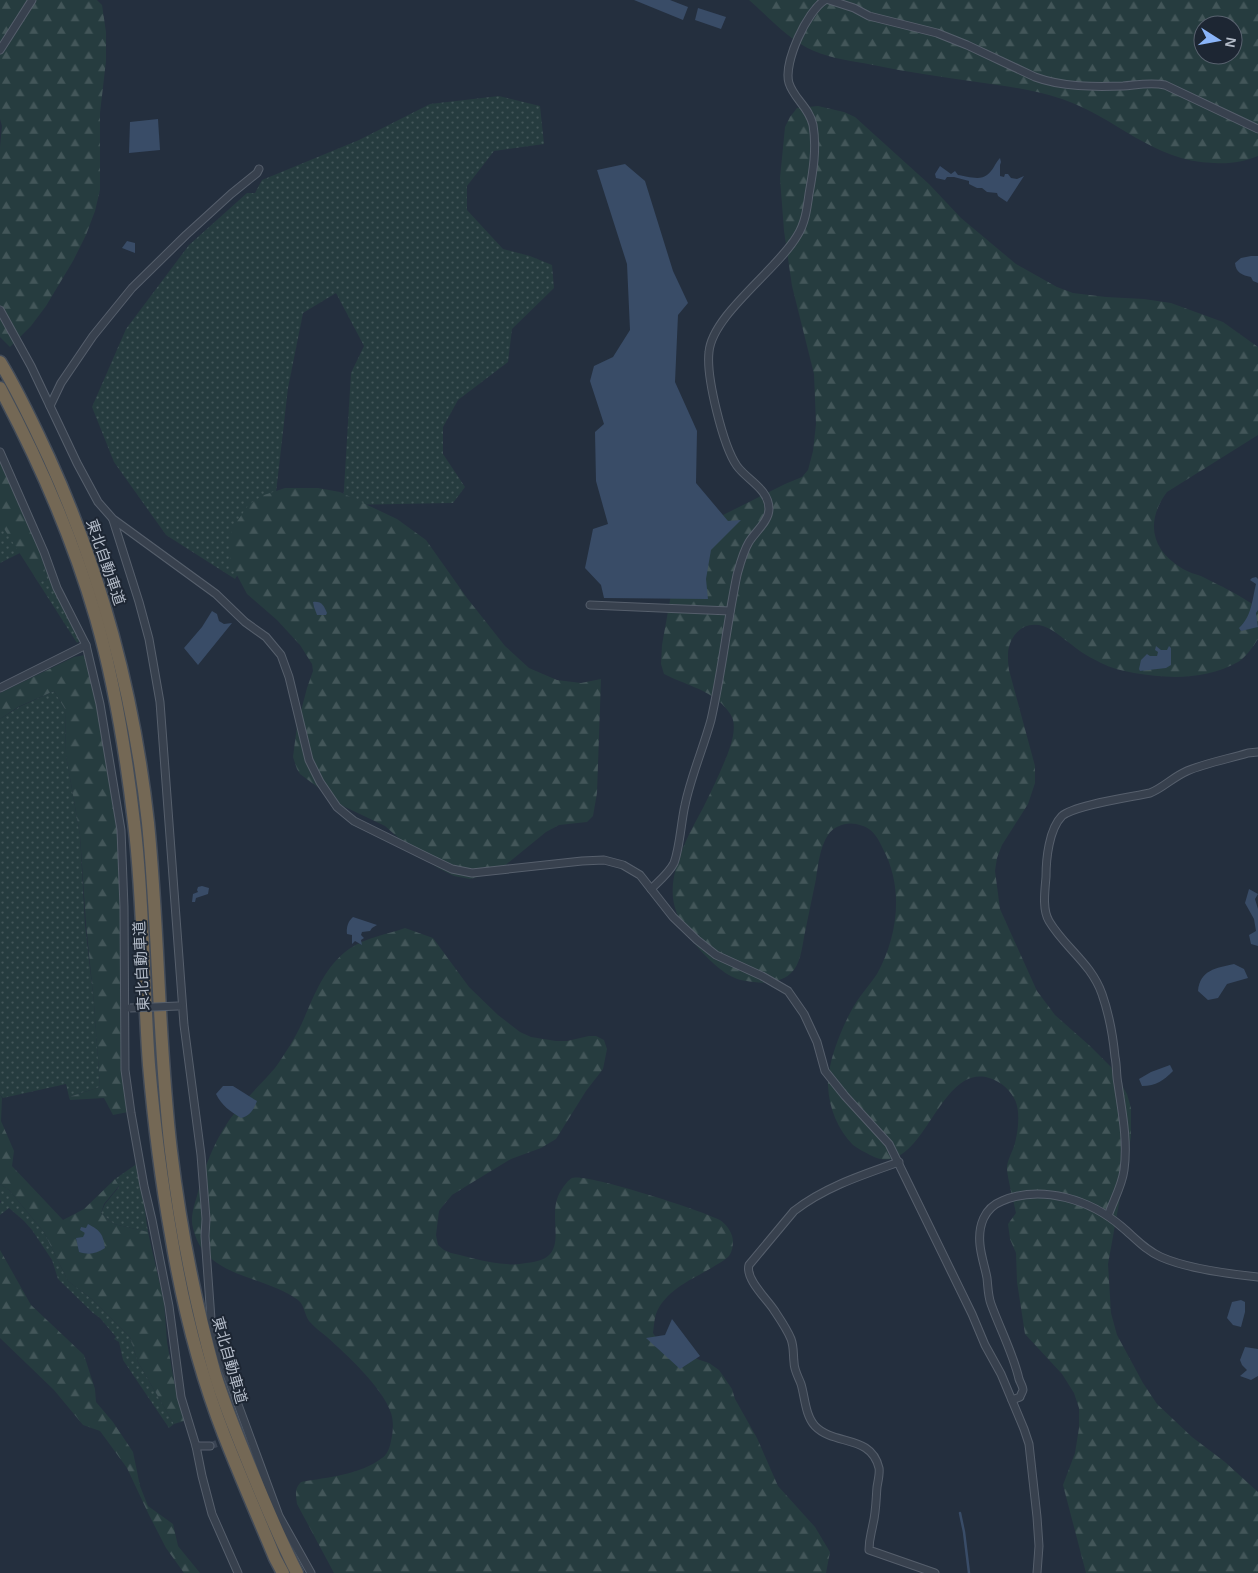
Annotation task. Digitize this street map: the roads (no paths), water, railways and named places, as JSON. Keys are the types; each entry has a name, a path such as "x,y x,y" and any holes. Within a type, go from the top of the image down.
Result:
{"highway":[{"name":"東北自動車道","path":"0,362 30,417 63,490 93,568 119,655 139,754 148,824 155,916 162,1064 171,1152 183,1234 216,1376 259,1490 297,1573"},
{"name":"東北自動車道","path":"0,388 52,495 81,573 106,658 126,755 135,826 142,916 149,1065 158,1153 171,1236 187,1314 223,1433 283,1573"}],"street":[{"path":"0,50 32,0"},
{"path":"651,889 670,870 675,858 685,803 711,719 738,572 748,543 765,519 769,508 761,490 737,466 730,452 712,390 708,364 709,348 712,338 721,323 784,254 802,227 812,176 814,130 808,112 790,87 788,78 789,66 798,39 806,24 817,6 825,0"},
{"path":"829,0 854,8 869,16 937,33 967,44 1034,78 1087,86 1121,86 1148,83 1165,85 1258,129"},
{"path":"0,37 8,36"},
{"path":"50,406 60,382 93,336 132,288 186,235 257,173 259,169"},
{"path":"0,310 31,366 76,463 98,502 113,519 216,594 245,622 266,637 281,654 289,677 309,760 320,782 337,807 354,821 452,869 472,873 604,860 623,865 640,876 673,917 716,955 762,976 788,991 804,1014 817,1042 825,1071 889,1144 972,1314 985,1345 1001,1374 1029,1444 1039,1546 1037,1573"},
{"path":"0,452 41,544 57,588 86,645 100,704 121,830 128,1007 125,1070 131,1113 169,1306 181,1397 196,1446 212,1514 238,1573"},
{"path":"113,519 142,612 160,702 180,1004 200,1155 206,1219 205,1236 211,1320 222,1361 246,1434 279,1516 311,1573"},
{"path":"590,605 730,611"},
{"path":"0,688 86,645"},
{"path":"1108,1216 1122,1179 1125,1159 1125,1130 1115,1057 1106,1006 1094,978 1048,919 1045,900 1046,865 1051,838 1059,820 1066,813 1073,810 1150,793 1193,769 1248,753 1258,752"},
{"path":"128,1007 180,1004"},
{"path":"898,1162 842,1182 801,1205 753,1259 748,1269 754,1285 775,1311 791,1339 794,1349 795,1372 801,1384 811,1420 816,1427 826,1434 857,1443 868,1449 875,1458 879,1469 869,1550 935,1573"},
{"path":"1012,1400 1020,1397 1023,1390 1017,1367 990,1302 980,1246 981,1222 992,1207 997,1204 1018,1196 1035,1194 1070,1198 1095,1208 1108,1216 1124,1228 1135,1240 1160,1257 1213,1271 1258,1277"},
{"path":"196,1446 210,1446"}],"water":[{"path":"634,0 670,0 688,7 683,20"},
{"path":"698,8 726,17 721,29 695,20"},
{"path":"158,119 160,150 129,153 130,122"},
{"path":"1000,158 1000,176 1004,177 1005,174 1008,174 1011,178 1017,179 1024,176 1007,202 998,196 997,193 977,188 969,184 969,181 954,177 947,177 945,180 936,178 935,174 940,166 951,174 955,171 958,175 977,178 984,177"},
{"path":"625,164 645,181 673,271 688,303 678,315 675,382 697,431 696,483 728,521 741,520 711,550 706,579 708,599 604,598 601,585 585,568 593,529 608,524 596,481 595,432 604,424 590,381 594,366 613,357 630,330 627,264 597,170"},
{"path":"127,241 135,243 135,253 122,248"},
{"path":"1258,256 1258,283 1253,281 1251,277 1240,273 1235,263 1241,258"},
{"path":"1256,577 1258,579 1258,610 1256,613 1258,627 1241,631 1239,628 1249,613 1256,584 1250,580"},
{"path":"313,602 322,604 327,613 326,615 317,615"},
{"path":"212,611 217,614 219,621 224,624 232,623 198,665 184,648 202,627"},
{"path":"1156,646 1161,650 1167,650 1169,646 1171,648 1171,665 1166,668 1140,671 1141,660 1147,654 1157,656"},
{"path":"198,887 209,888 208,894 196,898 195,902 192,902 193,894 198,892"},
{"path":"1249,889 1258,894 1255,899 1258,909 1258,946 1251,944 1249,935 1256,931 1254,919 1245,903"},
{"path":"353,917 377,925 370,931 362,932 361,935 364,938 361,940 362,945 355,941 352,944 352,935 347,934 348,925"},
{"path":"1234,964 1244,969 1248,978 1227,984 1218,998 1208,1000 1198,991 1202,978 1210,971"},
{"path":"1170,1065 1173,1071 1163,1080 1156,1084 1142,1086 1139,1079"},
{"path":"223,1086 233,1086 257,1101 249,1114 241,1118 224,1105 216,1094"},
{"path":"88,1224 101,1233 105,1248 99,1252 79,1252 76,1238 83,1237 85,1233 80,1230 81,1227 86,1228"},
{"path":"1241,1300 1245,1302 1245,1312 1241,1327 1233,1325 1227,1318 1232,1302"},
{"path":"672,1319 700,1356 680,1369 646,1338 665,1335"},
{"path":"1245,1347 1258,1349 1258,1376 1251,1380 1240,1376 1247,1370 1240,1360"}],"waterway":[{"path":"960,1513 969,1573"}],"tunnel":[{"path":"210,1446 244,1434"}]}
